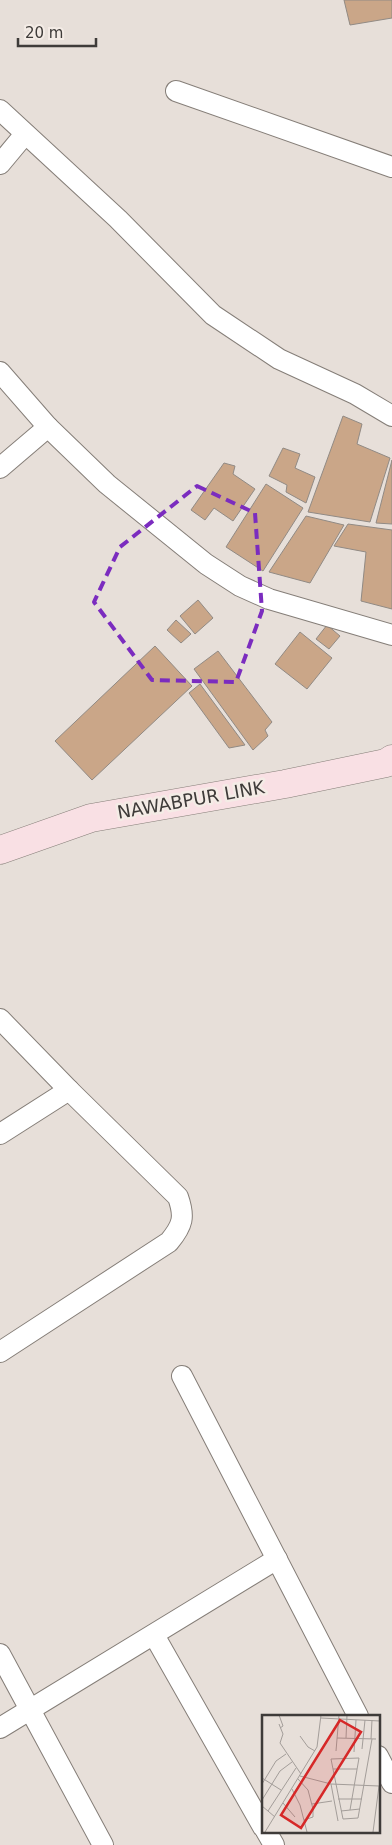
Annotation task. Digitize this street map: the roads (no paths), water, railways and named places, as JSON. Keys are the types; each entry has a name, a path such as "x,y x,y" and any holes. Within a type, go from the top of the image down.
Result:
{"street":[{"path":"176,91 392,167"},
{"path":"0,110 118,219 213,315 279,359 355,394 392,416"},
{"path":"0,164 25,134"},
{"path":"0,372 48,427 108,484 206,564 240,586 270,599 392,635"},
{"path":"0,468 48,427"},
{"name":"NAWABPUR LINK","path":"0,850 91,818 285,784 390,763"},
{"path":"0,1019 178,1197 183,1219 177,1232 169,1242 0,1352"},
{"path":"0,1134 69,1090"},
{"path":"182,1376 357,1715"},
{"path":"0,1728 277,1559"},
{"path":"154,1635 262,1825"},
{"path":"0,1654 103,1845"},
{"path":"380,1760 392,1782"},
{"path":"267,1832 274,1845"}]}
